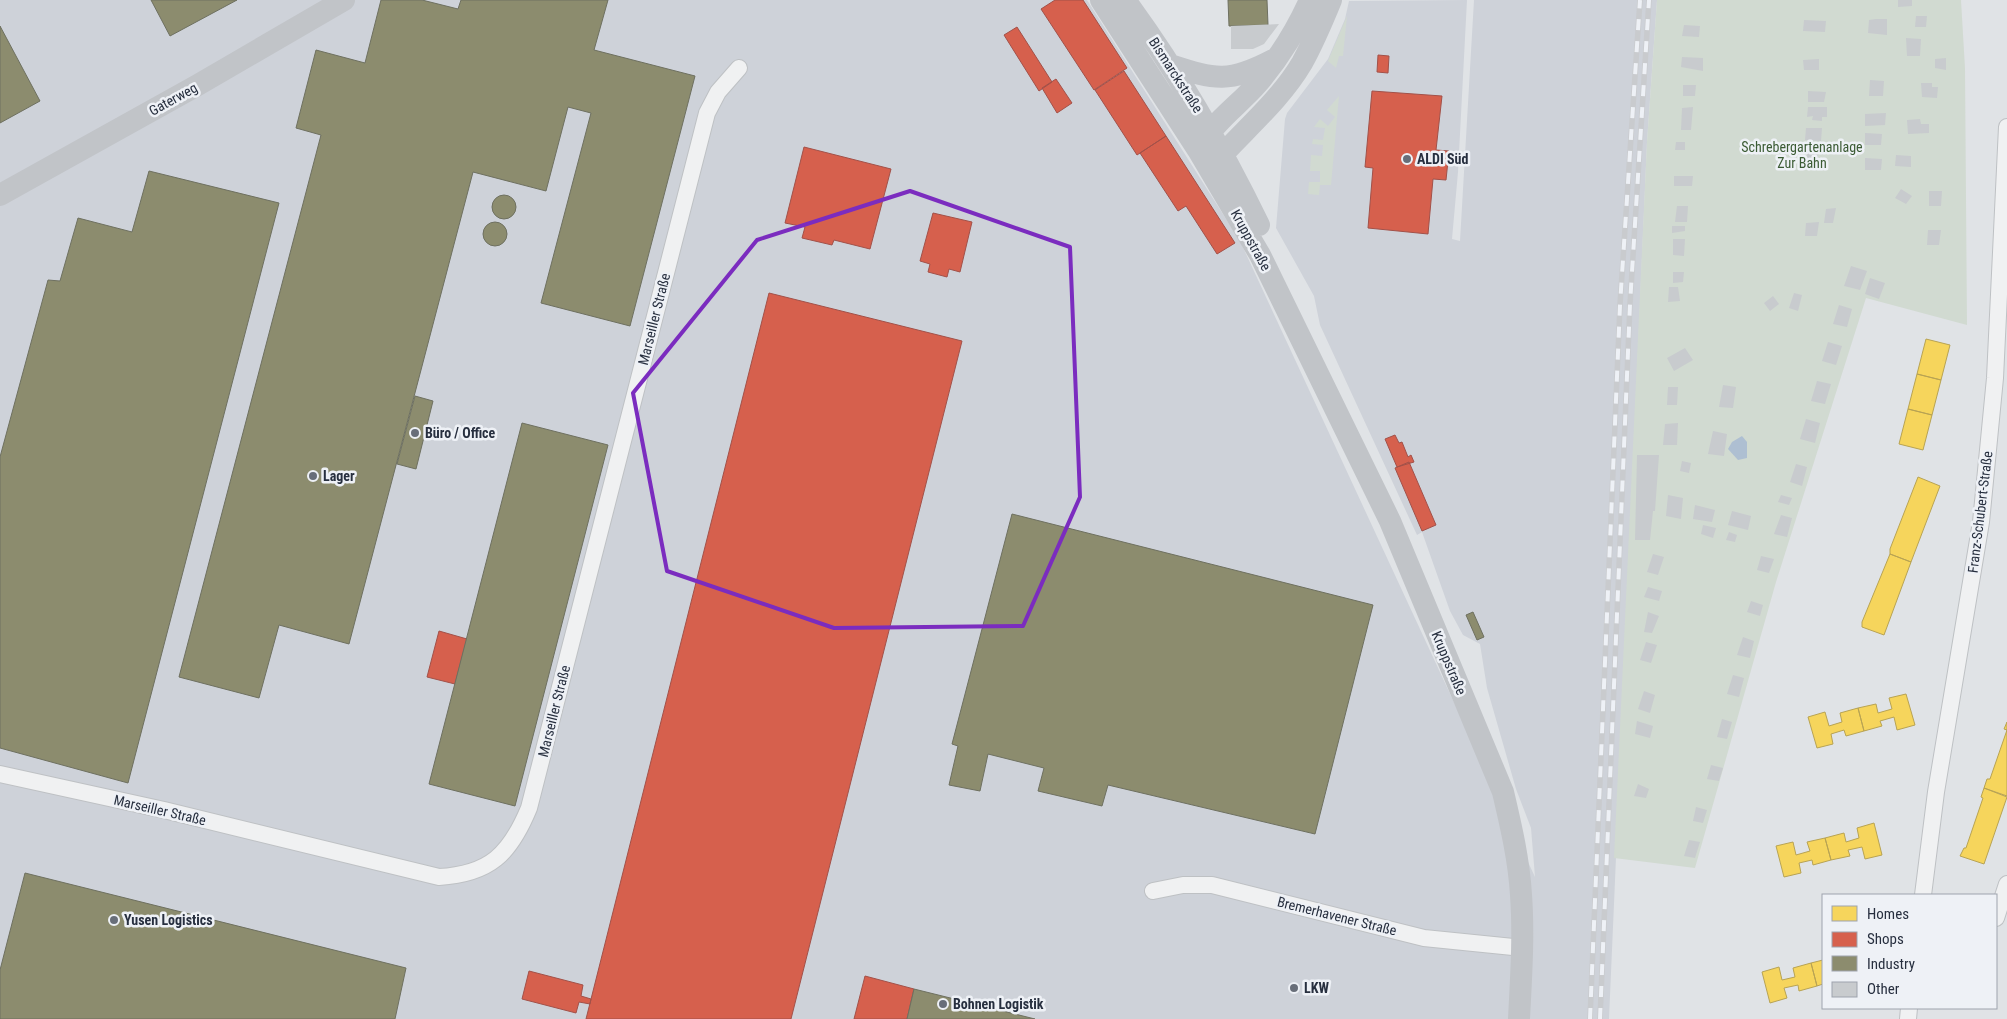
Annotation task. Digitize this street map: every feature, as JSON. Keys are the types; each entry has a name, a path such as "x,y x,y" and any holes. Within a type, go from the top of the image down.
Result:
{"street":[{"name":"Gaterweg","path":"0,195 196,86 344,0"},
{"name":"Bismarckstraße","path":"1101,0 1200,152"},
{"name":"Bismarckstraße","path":"1125,0 1170,64 1224,153"},
{"path":"1310,0 1278,57 1258,83 1210,130 1200,152 1224,153 1279,94 1301,64 1318,32 1330,0"},
{"path":"1170,64 1204,76 1222,78 1242,74 1278,57"},
{"name":"Marseiller Straße","path":"0,774 164,810 439,877 460,876 493,863 506,850 520,831 529,808 707,113 718,92 739,68"},
{"name":"Franz-Schubert-Straße","path":"1923,894 1936,792 1981,522 2003,289 2007,126"},
{"name":"Kruppstraße","path":"1200,152 1260,255 1390,521 1503,792 1513,834 1522,895 1523,948 1519,1019"},
{"name":"Kruppstraße","path":"1224,153 1292,296 1296,329"},
{"path":"1997,915 2007,884"},
{"name":"Bremerhavener Straße","path":"1153,891 1183,885 1212,885 1424,938 1523,948"}],"highlighted area":[{"path":"910,191 1070,247 1080,497 1023,626 834,628 667,571 633,393 757,240"}],"shaded area":[{"path":"0,0 1087,0 1240,241 1535,877 1531,828 1516,789 1487,688 1480,644 1463,635 1450,611 1422,532 1417,535 1320,325 1314,296 1276,228 1285,119 1287,113 1328,59 1345,19 1349,1 1467,0 1458,172 1452,239 1460,241 1474,0 1657,0 1647,142 1609,1019 0,1019"}],"green space":[{"name":"Schrebergartenanlage Zur Bahn","path":"1657,0 1961,0 1965,68 1967,325 1866,298 1776,582 1695,868 1614,858 1647,142"},
{"path":"1347,16 1343,56 1339,56 1336,68 1328,61"},
{"path":"1339,96 1331,185 1320,185 1319,195 1308,194 1309,182 1320,182 1320,171 1310,171 1311,155 1322,156 1323,145 1312,144 1313,139 1323,140 1325,128 1314,127 1320,119 1328,126 1335,117 1327,110"}],"water":[{"path":"1742,436 1747,442 1747,458 1738,460 1728,449 1732,442"}],"building: Homes":[{"path":"1926,339 1950,345 1941,380 1917,374"},
{"path":"1917,374 1941,380 1932,415 1908,409"},
{"path":"1908,409 1932,415 1923,450 1899,444"},
{"path":"1918,477 1940,486 1911,562 1890,554 1890,549"},
{"path":"1890,554 1911,562 1884,635 1862,627 1862,622"},
{"path":"1906,694 1915,725 1897,730 1894,717 1880,721 1882,726 1864,731 1858,708 1876,704 1878,713 1892,709 1889,698"},
{"path":"1858,708 1864,731 1846,736 1844,730 1831,734 1833,744 1817,748 1808,717 1825,712 1829,726 1842,722 1840,713"},
{"path":"2007,730 2007,796 1984,788 1987,779 1990,779"},
{"path":"1984,788 2007,797 1984,864 1960,856 1964,848 1966,848 1983,798 1981,797"},
{"path":"1874,823 1882,855 1865,859 1862,847 1848,850 1850,856 1831,860 1825,838 1844,833 1846,842 1859,838 1857,828"},
{"path":"1825,838 1831,860 1813,865 1812,860 1799,863 1801,873 1784,877 1776,846 1793,842 1796,855 1810,851 1807,842"},
{"path":"1822,960 1822,984 1817,986 1811,963"},
{"path":"1811,963 1817,986 1799,991 1798,985 1784,988 1787,998 1770,1003 1762,972 1779,967 1782,980 1795,977 1793,968"}],"building: Shops":[{"path":"1055,0 1083,0 1127,68 1094,90 1041,9"},
{"path":"1017,27 1052,82 1039,91 1004,35"},
{"path":"1378,55 1389,56 1388,73 1377,72"},
{"path":"1124,71 1166,136 1137,155 1095,90"},
{"path":"1056,79 1072,103 1057,113 1042,88"},
{"name":"ALDI Süd","path":"1372,91 1442,96 1436,150 1449,151 1446,180 1433,179 1428,234 1368,228 1373,168 1365,167"},
{"path":"1166,136 1235,243 1217,254 1186,206 1178,211 1140,153"},
{"path":"804,147 891,169 870,249 834,240 832,245 802,238 805,227 785,223"},
{"path":"933,213 972,222 960,272 949,269 947,277 928,272 930,264 920,261"},
{"path":"769,293 962,341 791,1019 586,1019"},
{"path":"1395,435 1399,443 1402,442 1408,457 1411,455 1414,462 1397,467 1385,439"},
{"path":"1409,462 1436,525 1422,531 1395,468"},
{"path":"439,631 467,639 455,684 427,677"},
{"path":"529,971 583,985 581,996 591,999 590,1004 579,1002 576,1013 522,999"},
{"path":"865,976 914,989 907,1019 854,1019"}],"building: Industry":[{"path":"151,0 237,0 170,36"},
{"name":"Lager","path":"381,0 422,0 458,9 461,0 608,0 594,50 695,76 630,326 541,303 591,113 568,107 546,191 473,172 349,644 279,625 259,698 179,677 321,135 296,128 316,50 365,63"},
{"path":"1228,0 1267,0 1268,25 1229,26"},
{"path":"0,26 40,101 0,123"},
{"path":"149,171 279,203 128,783 0,748 0,457 48,280 60,281 78,218 132,232"},
{"path":"504,195 513,198 516,207 513,216 504,219 495,216 492,207 495,198"},
{"path":"495,222 504,225 507,234 504,243 495,246 486,243 483,234 486,225"},
{"name":"Büro / Office","path":"415,396 433,401 416,469 397,464"},
{"path":"522,423 608,445 515,806 429,784"},
{"path":"1012,514 1373,605 1315,834 1108,785 1102,806 1038,791 1044,768 988,754 980,791 949,785 958,746 952,744"},
{"path":"1473,612 1484,637 1477,640 1466,615"},
{"name":"Yusen Logistics","path":"25,873 406,968 395,1019 0,1019 0,970"},
{"name":"Bohnen Logistik","path":"914,989 1035,1019 907,1019"}],"building: Other":[{"path":"1898,0 1912,0 1912,6 1898,7"},
{"path":"1916,16 1927,16 1926,27 1915,27"},
{"path":"1887,19 1887,35 1868,33 1869,20"},
{"path":"1804,20 1826,21 1825,32 1803,31"},
{"path":"1279,24 1264,44 1253,49 1231,49 1231,26"},
{"path":"1684,25 1700,26 1699,37 1682,36"},
{"path":"1906,38 1921,39 1920,56 1907,56"},
{"path":"1682,57 1703,58 1703,71 1681,67"},
{"path":"1946,58 1946,70 1935,68 1935,59"},
{"path":"1819,59 1819,70 1804,70 1803,60"},
{"path":"1870,80 1884,81 1883,96 1869,96"},
{"path":"1921,83 1932,83 1932,87 1938,87 1937,98 1922,97"},
{"path":"1683,85 1696,85 1695,96 1683,96"},
{"path":"1808,91 1826,92 1824,102 1808,102"},
{"path":"1693,107 1691,130 1681,130 1682,108"},
{"path":"1808,107 1827,107 1827,117 1822,117 1822,121 1812,120 1813,116 1807,117"},
{"path":"1886,113 1885,125 1865,126 1865,114"},
{"path":"1920,119 1921,124 1929,124 1929,133 1908,134 1907,120"},
{"path":"1806,128 1822,128 1821,141 1805,140"},
{"path":"1865,133 1882,134 1881,145 1865,145"},
{"path":"1676,142 1685,142 1685,150 1675,150"},
{"path":"1807,153 1818,153 1818,169 1807,168"},
{"path":"1896,155 1911,156 1911,167 1895,166"},
{"path":"1865,158 1882,159 1881,170 1865,170"},
{"path":"1674,176 1693,176 1692,186 1674,186"},
{"path":"1901,189 1912,196 1906,204 1895,198"},
{"path":"1929,191 1942,191 1941,206 1929,206"},
{"path":"1677,206 1688,206 1687,222 1675,222"},
{"path":"1836,208 1833,223 1824,223 1826,209"},
{"path":"1819,222 1817,236 1805,236 1806,223"},
{"path":"1672,226 1685,226 1685,231 1672,233"},
{"path":"1928,230 1941,230 1939,245 1927,245"},
{"path":"1673,239 1685,239 1684,256 1673,255"},
{"path":"1851,266 1867,271 1860,290 1844,286"},
{"path":"1673,272 1684,272 1683,282 1673,283"},
{"path":"1870,278 1885,283 1879,299 1865,294"},
{"path":"1669,287 1678,287 1680,301 1668,302"},
{"path":"1794,293 1802,295 1798,311 1789,308"},
{"path":"1773,296 1779,304 1770,311 1764,303"},
{"path":"1839,305 1852,309 1847,327 1833,324"},
{"path":"1828,342 1842,346 1836,365 1822,361"},
{"path":"1685,348 1693,360 1674,371 1667,358"},
{"path":"1817,381 1831,384 1825,404 1811,401"},
{"path":"1723,385 1736,387 1733,408 1719,407"},
{"path":"1668,387 1678,387 1677,405 1667,405"},
{"path":"1806,419 1820,423 1815,443 1800,439"},
{"path":"1678,423 1677,445 1663,445 1665,424"},
{"path":"1713,431 1727,434 1724,456 1708,454"},
{"path":"1637,455 1659,455 1655,511 1653,511 1650,540 1635,540"},
{"path":"1682,461 1691,463 1689,473 1680,471"},
{"path":"1796,464 1807,467 1802,486 1790,482"},
{"path":"1668,495 1683,498 1681,519 1666,516"},
{"path":"1781,495 1792,498 1789,505 1778,502"},
{"path":"1695,505 1715,510 1712,522 1693,519"},
{"path":"1732,511 1751,516 1748,530 1728,525"},
{"path":"1781,515 1792,518 1787,537 1774,534"},
{"path":"1703,525 1716,528 1713,538 1701,534"},
{"path":"1729,532 1737,535 1735,542 1726,540"},
{"path":"1653,554 1664,557 1658,575 1647,572"},
{"path":"1761,556 1774,559 1769,573 1757,570"},
{"path":"1648,587 1662,591 1659,601 1644,597"},
{"path":"1751,601 1763,605 1760,616 1747,612"},
{"path":"1648,612 1659,616 1652,633 1644,632"},
{"path":"1743,637 1754,641 1750,658 1737,655"},
{"path":"1646,642 1657,645 1651,663 1640,660"},
{"path":"1733,675 1744,678 1739,697 1727,694"},
{"path":"1644,691 1655,695 1650,713 1638,709"},
{"path":"1722,719 1732,722 1727,739 1717,737"},
{"path":"1637,721 1653,726 1650,738 1635,734"},
{"path":"1711,765 1723,768 1719,781 1707,779"},
{"path":"1638,784 1649,789 1646,798 1634,796"},
{"path":"1696,807 1707,810 1703,823 1693,821"},
{"path":"1689,840 1700,842 1695,858 1684,856"}],"railway":[{"path":"1590,1019 1620,305 1640,0"},
{"path":"1600,1019 1630,304 1649,0"}],"place":[{"name":"ALDI Süd","path":"1407,159"},
{"name":"Büro / Office","path":"415,433"},
{"name":"Lager","path":"313,476"},
{"name":"Yusen Logistics","path":"114,920"},
{"name":"LKW","path":"1294,988"},
{"name":"Bohnen Logistik","path":"943,1004"}]}
